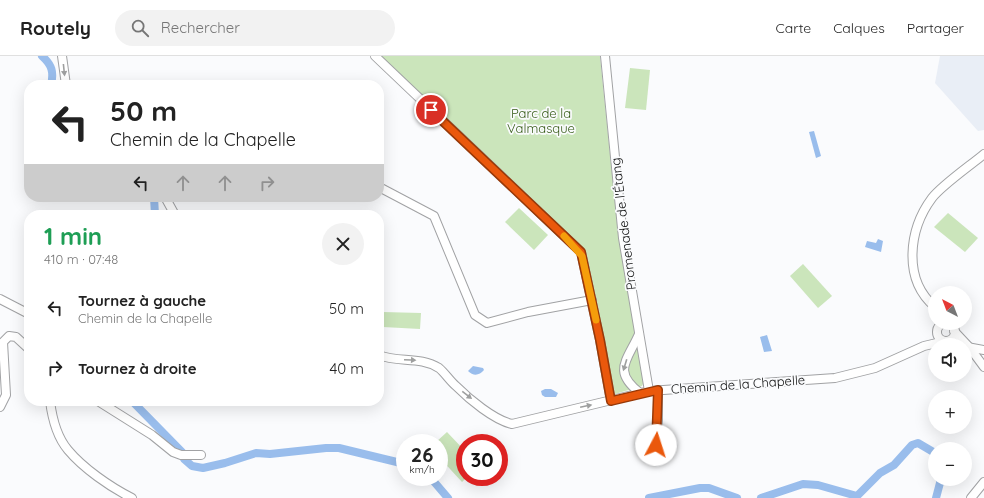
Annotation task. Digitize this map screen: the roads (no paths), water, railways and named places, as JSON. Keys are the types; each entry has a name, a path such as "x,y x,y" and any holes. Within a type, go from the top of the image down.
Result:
{"street":[{"path":"62,56 65,80"},
{"path":"375,56 578,249 582,256 592,300 611,401"},
{"name":"Promenade de l'Étang","path":"605,56 623,238 639,334 653,391 658,420 654,455"},
{"path":"928,299 915,274 912,255 917,224 933,197 984,154"},
{"path":"384,190 434,216 475,315 481,320 487,323 528,312 592,300"},
{"path":"0,299 24,311"},
{"name":"Chemin de la Chapelle","path":"924,346 936,330"},
{"path":"954,330 960,338"},
{"path":"639,334 623,369 626,379 640,393"},
{"path":"0,406 6,395 3,342 9,336 16,338 24,345"},
{"name":"Chemin de la Chapelle","path":"384,358 387,359 424,361 439,369 457,388 491,414 502,421 512,424 653,391 835,378 875,368 928,345"},
{"path":"972,348 984,350"},
{"path":"972,353 984,367"},
{"path":"51,406 56,429 68,450 114,489 132,498"},
{"path":"106,406 152,435 173,452 184,455 201,455"},
{"path":"971,498 984,482"}],"water":[{"path":"814,131 821,156 816,158 809,132"},
{"path":"878,239 883,241 881,252 865,247 867,241 876,243"},
{"path":"767,335 772,351 764,352 760,337"},
{"path":"473,366 483,368 484,370 476,375 472,374 468,371"},
{"path":"551,389 558,393 556,397 545,397 542,395 541,391"}],"waterway":[{"path":"42,56 50,66 52,72 52,80"},
{"path":"154,202 155,210"},
{"path":"137,406 182,452 184,459 192,466 203,468 256,453 270,454 326,448 339,448 396,462"},
{"path":"761,498 803,484 818,485 857,496 880,473 894,465 912,445 918,443 928,449"},
{"path":"438,486 448,498"},
{"path":"936,498 939,486"},
{"path":"649,498 700,488 709,488 737,498"}],"park label":[{"name":"Parc de la Valmasque","path":"541,120"}]}
